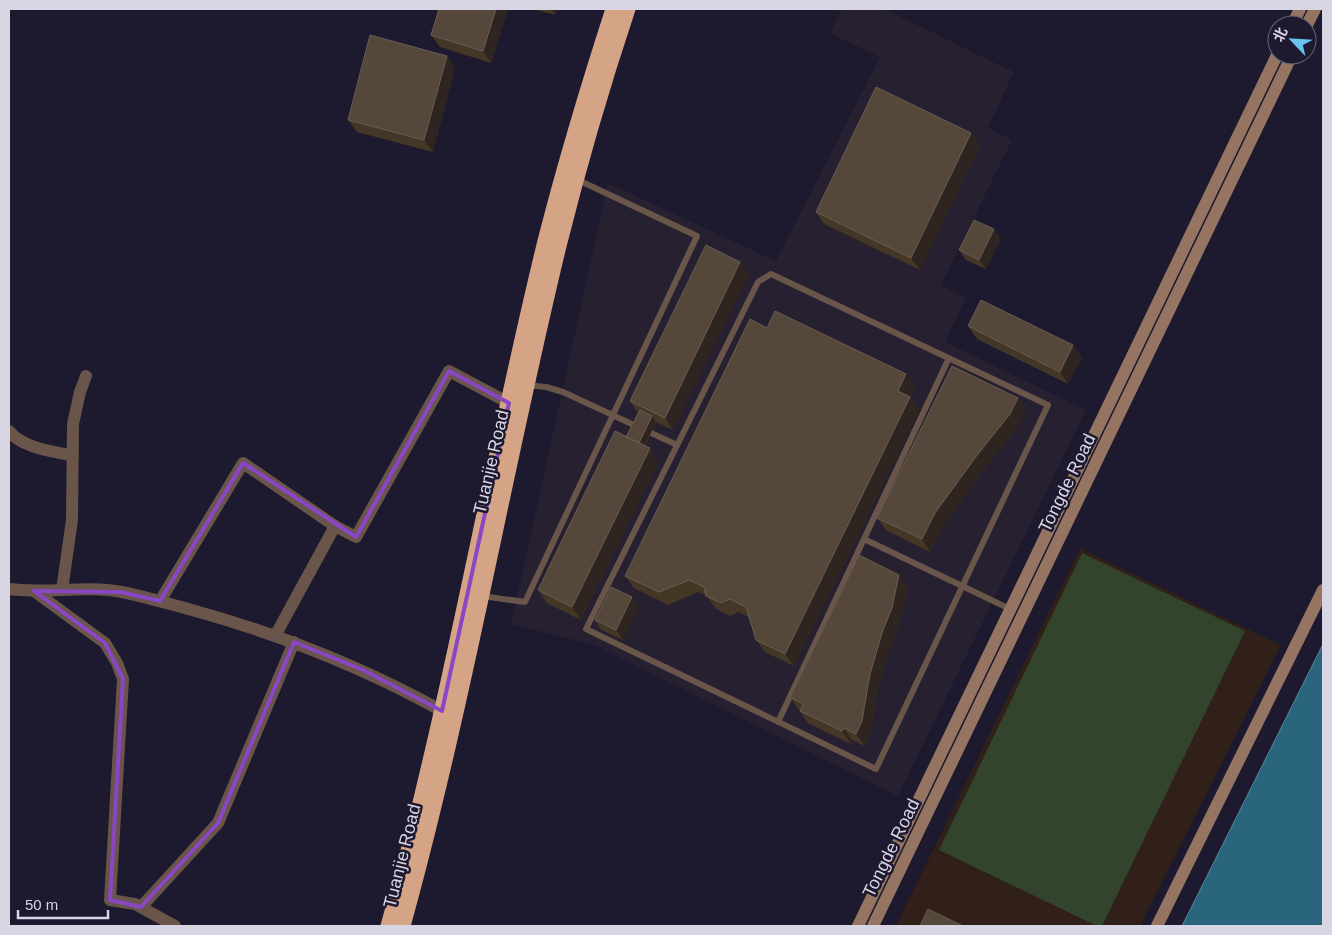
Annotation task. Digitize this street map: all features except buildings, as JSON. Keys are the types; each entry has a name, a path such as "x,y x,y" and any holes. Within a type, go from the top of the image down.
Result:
{"highway":[{"name":"Tuanjie Road","path":"388,926 442,711 539,269 562,178 613,9"},
{"name":"Tuanjie Road","path":"403,926 448,748 553,272 576,180 628,9"}],"main road":[{"name":"Tongde Road","path":"858,926 1272,65"},
{"name":"Tongde Road","path":"873,926 1287,65"},
{"path":"1157,926 1323,590"}],"street":[{"path":"160,601 243,463 335,526 356,537 449,371 509,403"},
{"path":"62,590 72,520 73,424 80,392 86,376"},
{"path":"11,440 73,456"},
{"path":"276,636 335,526"},
{"path":"9,588 34,591 120,592 218,617 294,642 363,670 442,711"},
{"path":"34,591 105,643 120,671 123,688 110,900 135,904 175,926"},
{"path":"141,907 218,822 294,642"}],"lane":[{"path":"481,596 526,602 697,236 576,180"},
{"path":"771,274 949,358 1048,405 876,769 586,629 758,282 771,274"},
{"path":"778,722 949,358"},
{"path":"527,385 546,387 562,392 677,446"},
{"path":"864,540 1010,609"}],"highlighted area":[{"path":"449,371 509,403 442,711 363,670 294,642 218,823 141,907 110,900 123,679 105,643 34,591 121,592 160,601 243,463 356,537"}],"shaded area":[{"path":"842,9 884,9 1014,72 988,128 1012,140 941,285 966,298 945,342 1086,410 898,796 594,645 511,624 608,183 776,261 880,57 830,33"},
{"path":"1080,548 1281,645 1140,926 896,926"}],"green space":[{"path":"1082,553 1245,631 1102,926 1097,926 939,850"}],"water":[{"path":"1323,644 1323,926 1182,926"}]}
